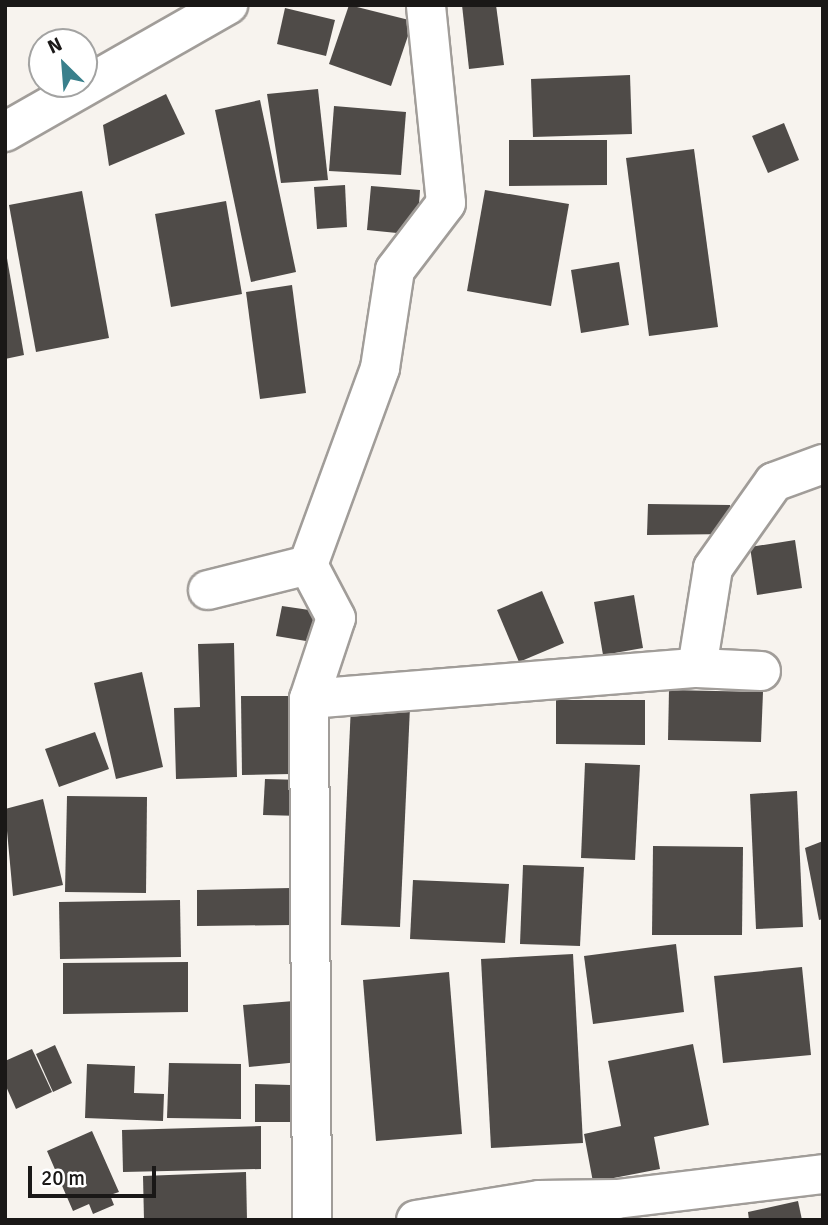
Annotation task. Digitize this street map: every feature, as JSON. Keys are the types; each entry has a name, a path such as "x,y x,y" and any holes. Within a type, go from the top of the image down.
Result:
{"street":[{"path":"5,132 228,5"},
{"path":"312,1220 309,699 335,618 308,565 380,368 395,270 446,203 426,5"},
{"path":"697,668 713,569 774,482 823,464"},
{"path":"208,590 308,565"},
{"path":"309,699 697,668 761,671"},
{"path":"416,1220 539,1200 617,1199 823,1174"}],"building":[{"path":"349,5 413,21 391,86 329,64"},
{"path":"462,5 496,5 504,65 469,69"},
{"path":"285,8 335,20 326,56 277,44"},
{"path":"630,75 632,134 533,137 531,79"},
{"path":"318,89 328,180 281,183 267,94"},
{"path":"166,94 185,134 109,166 103,125"},
{"path":"260,100 296,272 251,282 215,110"},
{"path":"334,106 406,112 401,175 329,171"},
{"path":"784,123 799,160 768,173 752,136"},
{"path":"509,140 607,140 607,185 509,186"},
{"path":"694,149 718,327 649,336 626,158"},
{"path":"345,185 347,227 317,229 314,187"},
{"path":"371,186 420,190 417,235 367,230"},
{"path":"485,190 569,204 551,306 467,291"},
{"path":"82,191 109,338 36,352 9,205"},
{"path":"226,201 242,294 171,307 155,214"},
{"path":"5,247 24,355 5,359"},
{"path":"619,262 629,325 581,333 571,270"},
{"path":"292,285 306,393 260,399 246,292"},
{"path":"648,504 730,505 730,534 647,535"},
{"path":"795,540 802,588 757,595 750,547"},
{"path":"542,591 564,643 519,662 497,610"},
{"path":"634,595 643,648 603,655 594,602"},
{"path":"282,606 323,612 318,643 276,636"},
{"path":"234,643 237,777 176,779 174,708 200,707 198,644"},
{"path":"142,672 163,767 116,779 94,683"},
{"path":"669,690 763,692 761,742 668,740"},
{"path":"241,696 291,696 291,774 242,775"},
{"path":"556,700 645,700 645,745 556,744"},
{"path":"351,705 410,707 400,927 341,925"},
{"path":"95,732 109,769 59,787 45,749"},
{"path":"585,763 640,765 635,860 581,858"},
{"path":"265,779 303,780 302,816 263,815"},
{"path":"797,791 803,927 756,929 750,794"},
{"path":"67,796 147,797 146,893 65,892"},
{"path":"43,799 63,885 13,896 5,809"},
{"path":"823,841 823,919 819,920 805,848"},
{"path":"653,846 743,847 742,935 652,935"},
{"path":"523,865 584,867 580,946 520,944"},
{"path":"413,880 509,884 505,943 410,939"},
{"path":"291,888 291,925 197,926 197,890"},
{"path":"180,900 181,957 60,959 59,902"},
{"path":"676,944 684,1012 593,1024 584,956"},
{"path":"573,954 583,1143 491,1148 481,959"},
{"path":"188,962 188,1012 63,1014 63,963"},
{"path":"802,967 811,1055 723,1063 714,976"},
{"path":"449,972 462,1134 376,1141 363,980"},
{"path":"294,1001 299,1062 249,1067 243,1005"},
{"path":"693,1044 709,1125 654,1137 660,1169 593,1182 584,1134 621,1126 608,1061"},
{"path":"55,1045 72,1083 53,1092 36,1054"},
{"path":"32,1049 52,1092 16,1109 5,1084 5,1061"},
{"path":"169,1063 241,1064 241,1119 167,1118"},
{"path":"87,1064 135,1066 134,1093 164,1094 163,1121 85,1118"},
{"path":"255,1084 291,1085 290,1122 255,1122"},
{"path":"261,1126 261,1169 123,1172 122,1130"},
{"path":"92,1131 119,1192 110,1195 114,1205 93,1214 89,1204 73,1211 47,1151"},
{"path":"246,1172 247,1220 144,1220 143,1176"},
{"path":"798,1201 802,1220 749,1220 748,1212"}]}
